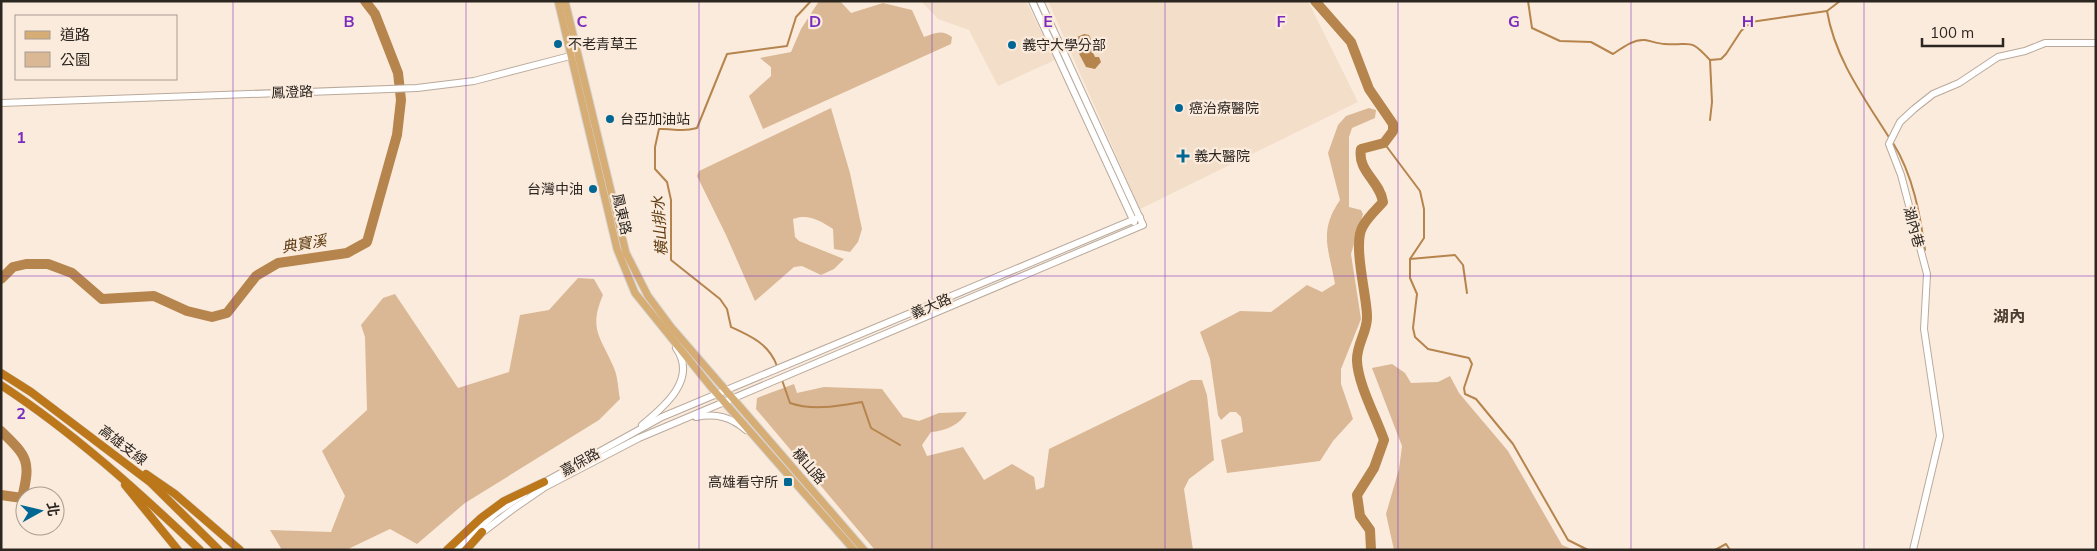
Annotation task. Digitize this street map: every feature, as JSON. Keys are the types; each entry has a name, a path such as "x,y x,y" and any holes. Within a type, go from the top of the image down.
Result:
{"highway":[{"name":"高雄支線","path":"1,372 32,392 150,482 219,550"},
{"name":"高雄支線","path":"1,385 28,402 143,495 200,550"},
{"path":"73,423 169,489 240,550"},
{"path":"112,470 178,550"},
{"path":"447,550 481,518 504,501 544,482"},
{"path":"465,550 482,532"}],"main road":[{"name":"鳳東路","path":"558,1 575,55 604,176 620,259 635,293 666,334 724,402"},
{"name":"鳳東路","path":"566,1 575,55"},
{"name":"鳳東路","path":"611,208 626,252 648,296 677,334 734,398"},
{"name":"橫山路","path":"734,398 864,550"},
{"name":"橫山路","path":"724,402 854,550"}],"street":[{"path":"1032,1 1136,219"},
{"path":"1040,1 1136,219"},
{"name":"湖內巷","path":"1913,550 1940,436 1924,329 1927,274 1901,175 1889,144 1900,122 1914,109 1933,94 1959,83 1998,57 2026,51 2045,43 2096,43"},
{"name":"鳳澄路","path":"1,103 417,88 474,81 575,55"},
{"name":"義大路","path":"718,395 1136,219 1143,225 724,402"},
{"path":"632,432 670,400 680,383 681,359 666,334"},
{"name":"嘉保路","path":"455,550 496,513 544,482 632,432 718,395"},
{"name":"嘉保路","path":"482,532 545,487 640,438 724,402"},
{"path":"678,422 704,415 720,416 739,424 754,437"}],"shaded area":[{"name":"義守大學分部","path":"921,1 1026,1 1055,60 998,86 969,30 938,19"},
{"name":"義大醫院","path":"1048,1 1308,1 1358,102 1140,209"},
{"path":"1084,34 1089,35 1092,41 1089,43 1095,57 1099,57 1101,62 1095,69 1086,67 1075,46 1075,38"}],"green space":[{"path":"819,1 840,1 851,13 883,3 912,10 924,37 935,33 945,33 952,37 951,44 763,129 749,96 771,76 771,67 760,58 791,52 801,29"},
{"path":"831,108 850,173 862,229 858,242 850,252 834,249 833,229 809,217 793,219 795,237 799,241 844,259 834,269 821,275 802,266 794,267 755,301 697,176 699,171"},
{"path":"1369,108 1376,110 1375,118 1352,128 1349,137 1349,207 1361,210 1363,214 1351,254 1361,319 1341,369 1341,384 1353,419 1333,441 1320,461 1227,473 1221,440 1243,432 1241,417 1236,412 1230,412 1221,420 1218,415 1210,359 1200,332 1240,311 1271,312 1307,285 1322,292 1335,284 1328,250 1327,231 1333,211 1340,200 1328,153 1338,125 1346,116"},
{"path":"578,278 594,279 603,295 596,325 618,383 620,399 599,420 465,503 417,544 390,529 346,550 282,550 270,530 331,532 345,496 322,451 367,410 365,337 361,325 383,298 395,294 458,388 509,372 520,315 549,310"},
{"path":"1392,364 1405,373 1411,383 1438,382 1450,376 1459,393 1508,451 1562,545 1574,550 1394,550 1386,514 1399,469 1402,446 1372,368"},
{"path":"1191,380 1202,380 1207,395 1214,460 1189,479 1184,489 1193,550 875,550 756,409 757,398 794,384 797,393 824,387 882,389 903,417 919,421 939,413 967,412 964,417 952,426 931,432 922,445 927,456 963,447 984,480 1012,464 1034,477 1036,490 1044,487 1049,449"}],"waterway":[{"name":"典寶溪","path":"1,279 13,267 26,264 48,264 72,273 102,299 154,296 187,311 212,317 227,313 256,276 278,263 347,253 367,242 397,135 401,100 398,73 375,14 365,1"},
{"name":"橫山排水","path":"777,366 774,358 764,346 752,337 731,327 727,309 720,299 671,260 671,200 667,182 655,169 655,147 659,129 682,130 697,128 727,54 787,46 796,17 811,1"},
{"path":"1315,1 1351,42 1369,89 1393,124 1393,131 1384,143 1361,149 1362,164 1378,188 1383,202 1363,226 1359,244 1367,322 1357,355 1358,370 1384,440 1374,468 1357,495 1360,516 1370,530 1371,550"},
{"path":"1528,1 1532,28 1560,41 1591,42 1613,54 1628,44 1641,40 1662,44 1690,44 1698,48 1710,60 1721,59 1741,31 1751,22 1827,11 1840,1"},
{"path":"1827,11 1831,29 1844,62 1861,94 1890,139"},
{"path":"1710,60 1712,102 1710,120"},
{"path":"1384,143 1420,191 1424,209 1424,238 1410,259 1410,278 1417,294 1413,328 1415,337 1428,349 1469,358 1472,364 1464,388 1465,394 1476,399 1513,444 1568,540 1588,550"},
{"path":"1893,143 1911,181 1925,250"},
{"path":"1410,259 1455,255 1463,265 1467,293"},
{"name":"橫山排水","path":"782,380 790,403 808,407 826,407 862,402 871,428 900,445"},
{"name":"典寶溪","path":"1,431 22,454 26,467 22,498 1,495"},
{"path":"1715,550 1726,544 1730,550"}],"place":[{"name":"不老青草王","path":"558,44"},
{"name":"義守大學分部","path":"1012,45"},
{"name":"癌治療醫院","path":"1179,108"},
{"name":"台亞加油站","path":"610,119"},
{"name":"義大醫院","path":"1183,156"},
{"name":"台灣中油","path":"593,189"},
{"name":"高雄看守所","path":"788,482"}],"district":[{"name":"湖內","path":"2009,316"}]}
